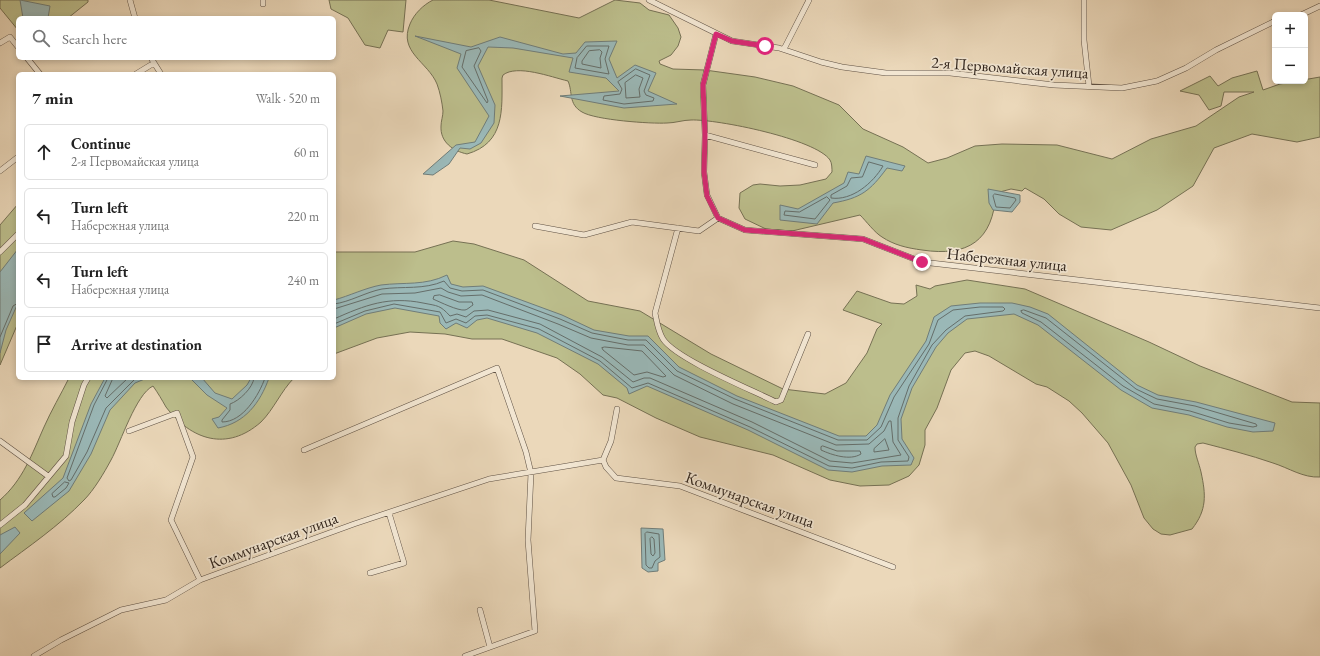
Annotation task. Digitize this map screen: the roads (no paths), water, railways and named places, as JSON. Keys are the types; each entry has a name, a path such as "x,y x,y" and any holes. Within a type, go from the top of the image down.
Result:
{"street":[{"path":"130,0 135,16"},
{"name":"2-я Первомайская улица","path":"649,0 732,41 784,49 821,62 865,71 886,73 950,73 1054,85 1122,88 1157,81 1186,68 1216,50 1272,22"},
{"path":"784,49 809,0"},
{"path":"1084,0 1084,40 1089,86"},
{"path":"1307,12 1320,6"},
{"path":"535,226 584,235 632,222 699,231 718,218 707,196 704,172 705,135 703,85 716,34"},
{"path":"0,43 10,37 16,44"},
{"path":"29,60 38,72"},
{"path":"138,72 152,60 160,72"},
{"path":"705,135 815,165"},
{"path":"0,171 16,159"},
{"name":"Набережная улица","path":"718,218 745,230 863,239 922,262 1320,308"},
{"path":"678,228 655,313 658,328 664,340 678,354 776,402 781,400 808,334"},
{"path":"0,252 16,236"},
{"path":"304,450 498,368 526,452 530,473 528,540 535,630 465,656"},
{"path":"0,525 26,505 48,476 66,456 72,422 87,380"},
{"path":"603,460 610,441 617,409"},
{"path":"129,431 177,413 194,457 171,520 200,580"},
{"path":"0,441 48,476"},
{"name":"Коммунарская улица","path":"34,656 61,640 121,610 166,600 200,580 389,513 489,479 603,460 606,467 616,478 680,486 892,567"},
{"path":"370,573 404,563 389,513"},
{"path":"480,610 490,647"}],"water":[{"path":"20,0 50,6 48,16 23,16"},
{"path":"415,36 471,47 500,37 563,54 576,53 585,42 617,41 609,59 617,78 635,65 656,73 648,91 677,104 624,108 560,96 619,91 606,78 569,72 573,58 513,48 488,47 478,66 495,105 494,123 481,143 470,149 460,148 449,164 433,175 423,174 456,145 475,142 489,116 457,68 461,54"},
{"path":"866,156 905,166 902,171 887,168 870,188 858,196 833,203 817,224 780,220 780,205 798,209 844,183 848,172 859,174"},
{"path":"988,189 1020,195 1020,202 1012,212 993,210 989,203"},
{"path":"16,252 16,308 6,330 0,353 0,272"},
{"path":"447,275 451,284 463,287 483,286 562,315 594,330 629,336 648,336 679,367 737,396 839,436 866,436 877,425 890,395 926,341 934,317 951,306 980,303 1012,303 1030,307 1048,314 1137,385 1158,395 1196,402 1275,423 1273,431 1253,432 1227,427 1189,415 1152,408 1121,390 1038,325 1014,314 967,319 948,333 936,347 912,388 901,419 902,439 914,458 911,465 882,466 852,472 828,470 748,430 647,386 629,394 627,388 598,364 537,333 487,318 477,320 467,328 456,323 446,329 440,323 439,316 395,308 366,314 336,327 336,299 381,285 423,282"},
{"path":"104,380 142,380 135,383 110,410 91,454 69,491 32,521 24,513 63,478 91,404"},
{"path":"192,380 204,380 215,393 232,399 247,385 250,380 268,380 261,396 244,417 236,422 218,428 212,419 219,417 227,408 207,395"},
{"path":"15,527 20,533 0,554 0,535"},
{"path":"641,528 663,529 665,560 658,563 658,571 648,572 642,568"}]}
